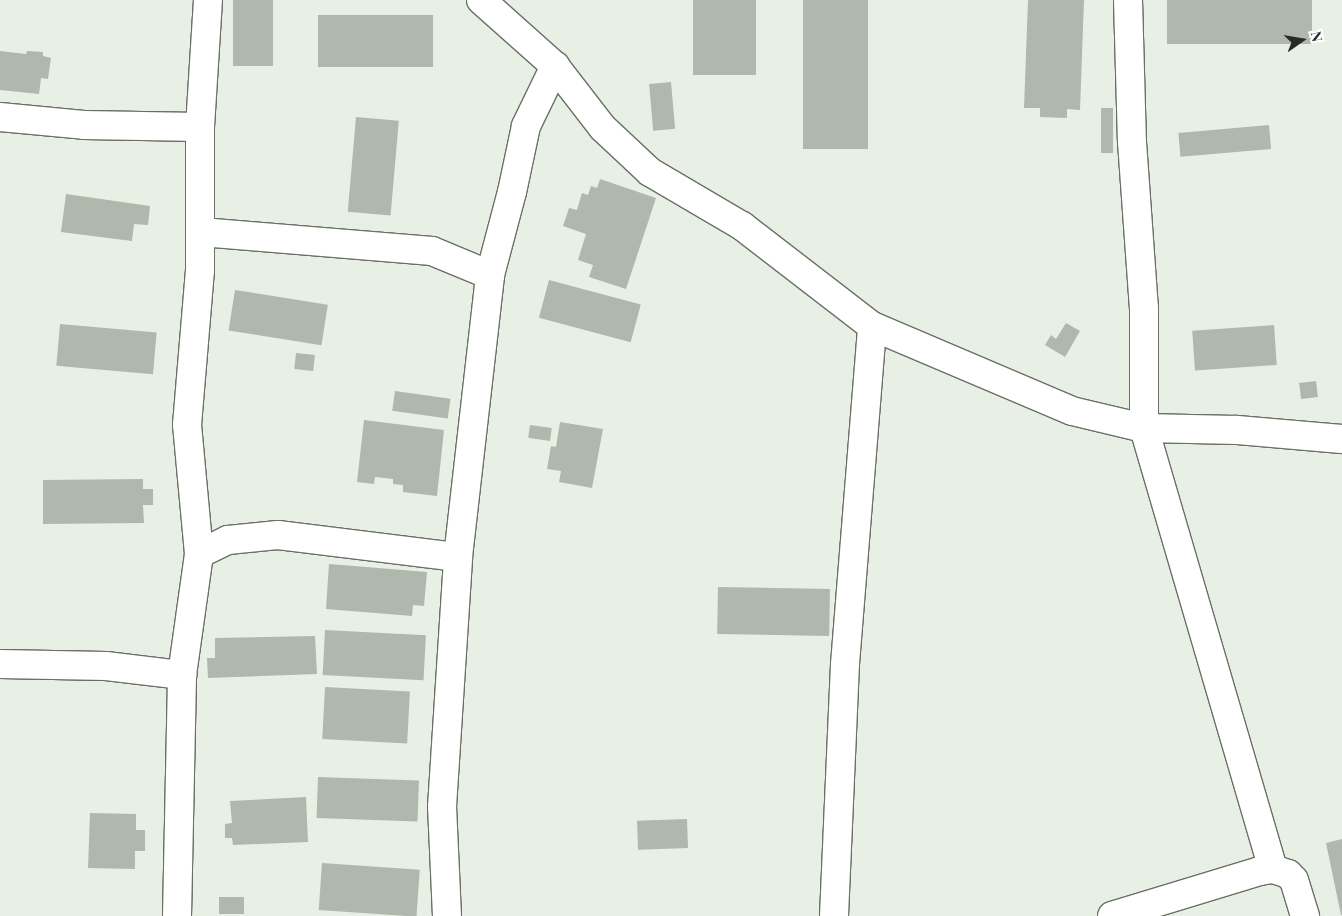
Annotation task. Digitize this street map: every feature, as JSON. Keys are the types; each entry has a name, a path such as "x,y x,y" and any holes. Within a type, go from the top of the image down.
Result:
{"street":[{"path":"177,916 182,674 199,554 187,425 201,232 200,127 208,0"},
{"path":"482,0 555,66 603,128 650,172 742,226 872,326 1072,411 1144,428 1237,430 1342,439"},
{"path":"1128,0 1132,142 1144,308 1144,428 1273,870"},
{"path":"447,916 442,807 458,557 490,275 512,192 526,126 555,66"},
{"path":"0,117 84,125 200,127"},
{"path":"201,232 432,250 490,275"},
{"path":"834,916 845,664 872,326"},
{"path":"199,554 228,540 278,535 458,557"},
{"path":"0,664 106,666 182,674"},
{"path":"1112,916 1260,871 1273,870 1288,874 1294,880 1305,916"}],"building":[{"path":"233,0 273,0 273,66 233,66"},
{"path":"693,0 756,0 756,75 693,75"},
{"path":"803,0 868,0 868,149 803,149"},
{"path":"1028,0 1084,0 1080,110 1067,109 1067,118 1040,117 1040,108 1024,108"},
{"path":"1167,0 1312,0 1312,44 1167,44"},
{"path":"318,15 433,15 433,67 318,67"},
{"path":"0,51 26,54 27,51 43,52 43,56 51,58 48,79 41,78 39,94 0,90"},
{"path":"671,82 675,129 653,131 649,84"},
{"path":"1101,108 1113,108 1113,153 1101,153"},
{"path":"356,117 399,121 391,215 348,212"},
{"path":"1269,125 1271,149 1180,157 1178,133"},
{"path":"600,179 656,198 626,289 589,277 593,265 578,260 586,234 563,226 569,208 577,210 582,193 588,195 591,186 597,188"},
{"path":"66,194 150,206 148,225 134,224 132,241 61,232"},
{"path":"549,280 641,305 631,342 539,318"},
{"path":"235,290 328,305 321,345 229,330"},
{"path":"1066,323 1080,331 1065,357 1045,345 1051,335 1056,339"},
{"path":"60,324 157,332 153,374 56,366"},
{"path":"1274,325 1277,365 1195,371 1192,331"},
{"path":"296,353 315,355 313,371 294,369"},
{"path":"1316,381 1318,397 1301,399 1299,383"},
{"path":"395,391 450,399 448,419 392,411"},
{"path":"364,420 444,430 437,496 403,492 403,485 393,484 393,479 375,477 374,484 357,482"},
{"path":"560,422 603,429 592,488 559,482 561,471 547,469 551,446 556,447"},
{"path":"530,425 552,428 550,441 528,438"},
{"path":"143,479 143,489 153,489 153,505 143,505 144,523 43,524 43,480"},
{"path":"329,564 427,572 424,606 413,605 412,616 326,609"},
{"path":"718,587 830,589 829,636 717,634"},
{"path":"325,630 426,635 424,680 323,675"},
{"path":"315,636 317,674 208,678 207,658 215,658 215,638"},
{"path":"325,687 410,691 407,743 322,739"},
{"path":"318,777 419,781 418,821 317,818"},
{"path":"306,797 308,842 233,845 232,838 225,838 225,824 232,823 230,801"},
{"path":"90,813 136,814 136,830 145,830 145,851 135,851 135,869 88,868"},
{"path":"687,819 688,848 638,850 637,821"},
{"path":"1342,839 1342,915 1341,915 1326,843"},
{"path":"322,863 420,870 417,916 319,910"},
{"path":"219,897 244,897 244,914 219,914"}]}
